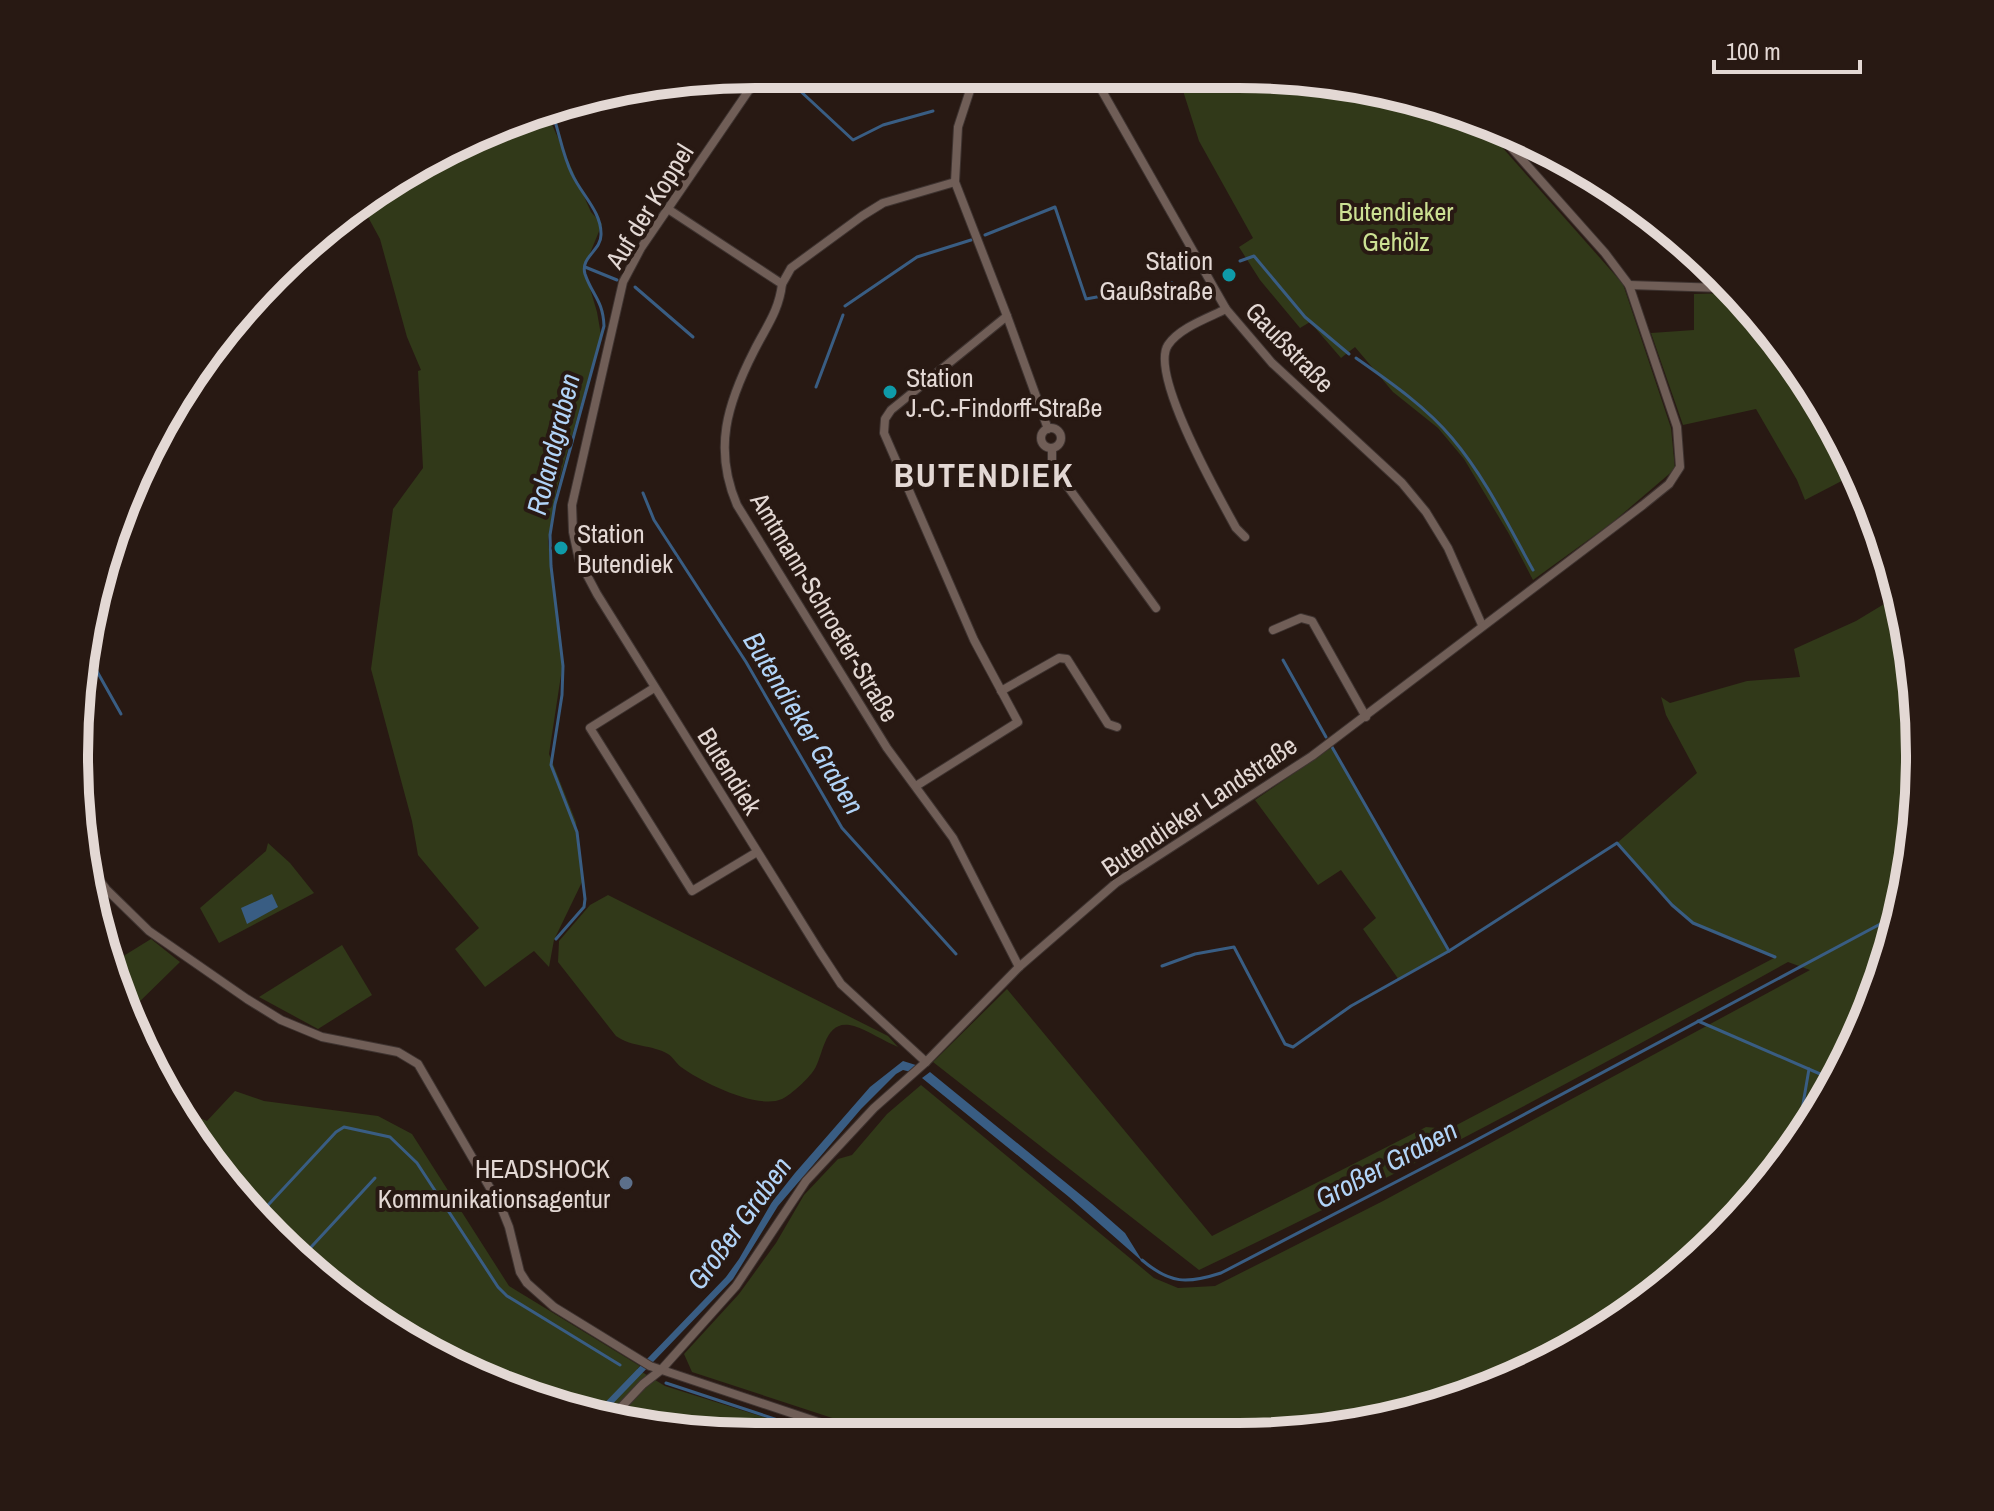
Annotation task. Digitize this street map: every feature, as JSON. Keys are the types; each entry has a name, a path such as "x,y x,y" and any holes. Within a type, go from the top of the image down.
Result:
{"street":[{"name":"Auf der Koppel","path":"579,466 623,282 631,263 750,88"},
{"path":"971,88 958,127 955,182 1048,429"},
{"name":"Gaußstraße","path":"1100,88 1226,309 1272,363 1402,483 1426,512 1448,548 1482,625"},
{"name":"Butendieker Landstraße","path":"620,1409 661,1370 744,1277 806,1181 874,1108 926,1062 1019,967 1116,883 1312,756 1669,484 1680,467 1677,427 1629,285 1605,253 1510,146"},
{"path":"668,209 782,284 791,268 883,203 955,182"},
{"name":"Amtmann-Schroeter-Straße","path":"782,284 780,304 753,353 728,416 723,445 726,479 745,518 887,748 953,838 1019,967"},
{"path":"1629,285 1714,288"},
{"path":"1226,309 1176,336 1167,346 1163,359 1175,400 1200,462 1236,528 1245,537"},
{"path":"916,786 1018,722 974,640 944,575 884,433 885,419 891,410 1007,316"},
{"path":"1048,429 1056,429 1061,435 1059,445 1052,448 1045,446 1041,439 1048,429"},
{"path":"1052,448 1052,465 1156,608"},
{"name":"Butendiek","path":"579,466 572,505 573,532 579,560 597,594 841,984 926,1062"},
{"path":"1273,630 1301,618 1312,621 1366,717"},
{"path":"1001,691 1059,658 1067,659 1108,724 1117,727"},
{"path":"654,688 590,728 692,891 757,852"},
{"path":"100,881 149,931 281,1020 322,1037 398,1052 418,1064 501,1207 520,1272 527,1283 554,1307 646,1364 821,1423"}],"green space":[{"name":"Butendieker Gehölz","path":"1182,88 1282,89 1369,101 1453,123 1495,140 1623,284 1671,428 1675,469 1613,522 1533,580 1464,459 1438,428 1393,392 1355,347 1341,358 1310,322 1300,328 1260,280 1239,247 1253,238 1199,141"},
{"path":"550,120 591,212 602,224 584,268 601,335 557,488 548,541 563,662 549,754 576,822 582,882 554,940 549,967 534,951 485,987 455,949 479,928 418,855 412,821 371,669 393,509 423,468 418,371 421,370 407,337 380,239 366,214 385,200 460,157"},
{"path":"1719,293 1768,349 1817,422 1846,479 1805,500 1797,480 1756,409 1683,425 1651,333 1694,330 1694,294"},
{"path":"1888,602 1905,712 1905,799 1900,843 1893,886 1871,970 1837,1051 1817,1089 1768,1162 1740,1196 1679,1257 1609,1311 1534,1354 1453,1388 1369,1410 1282,1422 848,1423 692,1372 684,1354 739,1294 776,1243 804,1195 838,1159 852,1155 887,1114 921,1085 1154,1278 1178,1288 1215,1286 1383,1201 1810,970 1788,962 1496,1121 1199,1270 933,1062 1007,989 1212,1236 1426,1127 1449,1129 1774,958 1693,923 1672,905 1617,843 1697,773 1666,715 1661,697 1670,703 1747,681 1800,677 1794,649 1856,621"},
{"path":"1332,747 1449,951 1399,980 1363,929 1376,918 1341,870 1318,885 1255,800"},
{"path":"268,843 290,863 314,893 219,943 200,908 266,851"},
{"path":"608,895 888,1036 898,1047 854,1026 836,1027 826,1039 808,1078 782,1099 759,1101 715,1087 681,1067 668,1054 622,1040 558,962 559,941 590,905"},
{"path":"151,939 180,962 136,1005 120,958"},
{"path":"342,945 372,995 318,1029 259,997"},
{"path":"235,1091 264,1101 378,1116 412,1134 509,1286 640,1366 637,1369 665,1386 783,1423 712,1422 668,1417 583,1400 500,1372 422,1334 349,1285 284,1227 226,1162 188,1106 197,1117 207,1121"}],"water":[{"path":"272,894 278,907 247,924 241,908"},
{"path":"903,1061 919,1066 911,1072 903,1070 896,1074 861,1109 778,1206 733,1279 610,1406 603,1405 726,1277 772,1202 870,1087"},
{"path":"930,1072 1125,1233 1143,1262 1069,1197 922,1078"}],"waterway":[{"path":"797,88 853,140 883,125 933,111"},
{"name":"Rolandgraben","path":"554,119 569,166 595,211 600,227 600,241 584,268 602,310 604,326 555,504 550,535 563,666 562,695 551,765 577,832 585,899 584,907 556,939"},
{"path":"985,235 1055,207 1086,299 1172,283"},
{"path":"845,306 917,257 971,240"},
{"path":"1240,261 1254,256 1305,317 1349,354"},
{"path":"585,267 617,280"},
{"path":"635,287 693,337"},
{"path":"816,387 843,315"},
{"path":"1356,358 1442,426 1486,485 1533,570"},
{"name":"Butendieker Graben","path":"643,493 654,520 746,662 842,828 956,954"},
{"path":"1283,660 1326,737"},
{"path":"94,666 121,714"},
{"path":"1162,966 1195,954 1234,947 1285,1044 1293,1047 1351,1006 1449,951 1332,747"},
{"path":"1449,951 1617,843 1672,905 1693,923 1775,957"},
{"name":"Großer Graben","path":"1142,1260 1161,1274 1179,1280 1221,1273 1884,922"},
{"path":"1698,1021 1824,1076"},
{"path":"1801,1114 1809,1069"},
{"path":"265,1208 344,1127 390,1137 417,1163 498,1287 507,1296 620,1365"},
{"path":"214,1146 267,1207"},
{"path":"308,1250 375,1178"},
{"path":"666,1383 787,1423"}],"place":[{"name":"Station Gaußstraße","path":"1229,275"},
{"name":"Station J.-C.-Findorff-Straße","path":"890,392"},
{"name":"Station Butendiek","path":"561,548"},
{"name":"HEADSHOCK Kommunikationsagentur","path":"626,1183"}],"district":[{"name":"BUTENDIEK","path":"984,475"}]}
